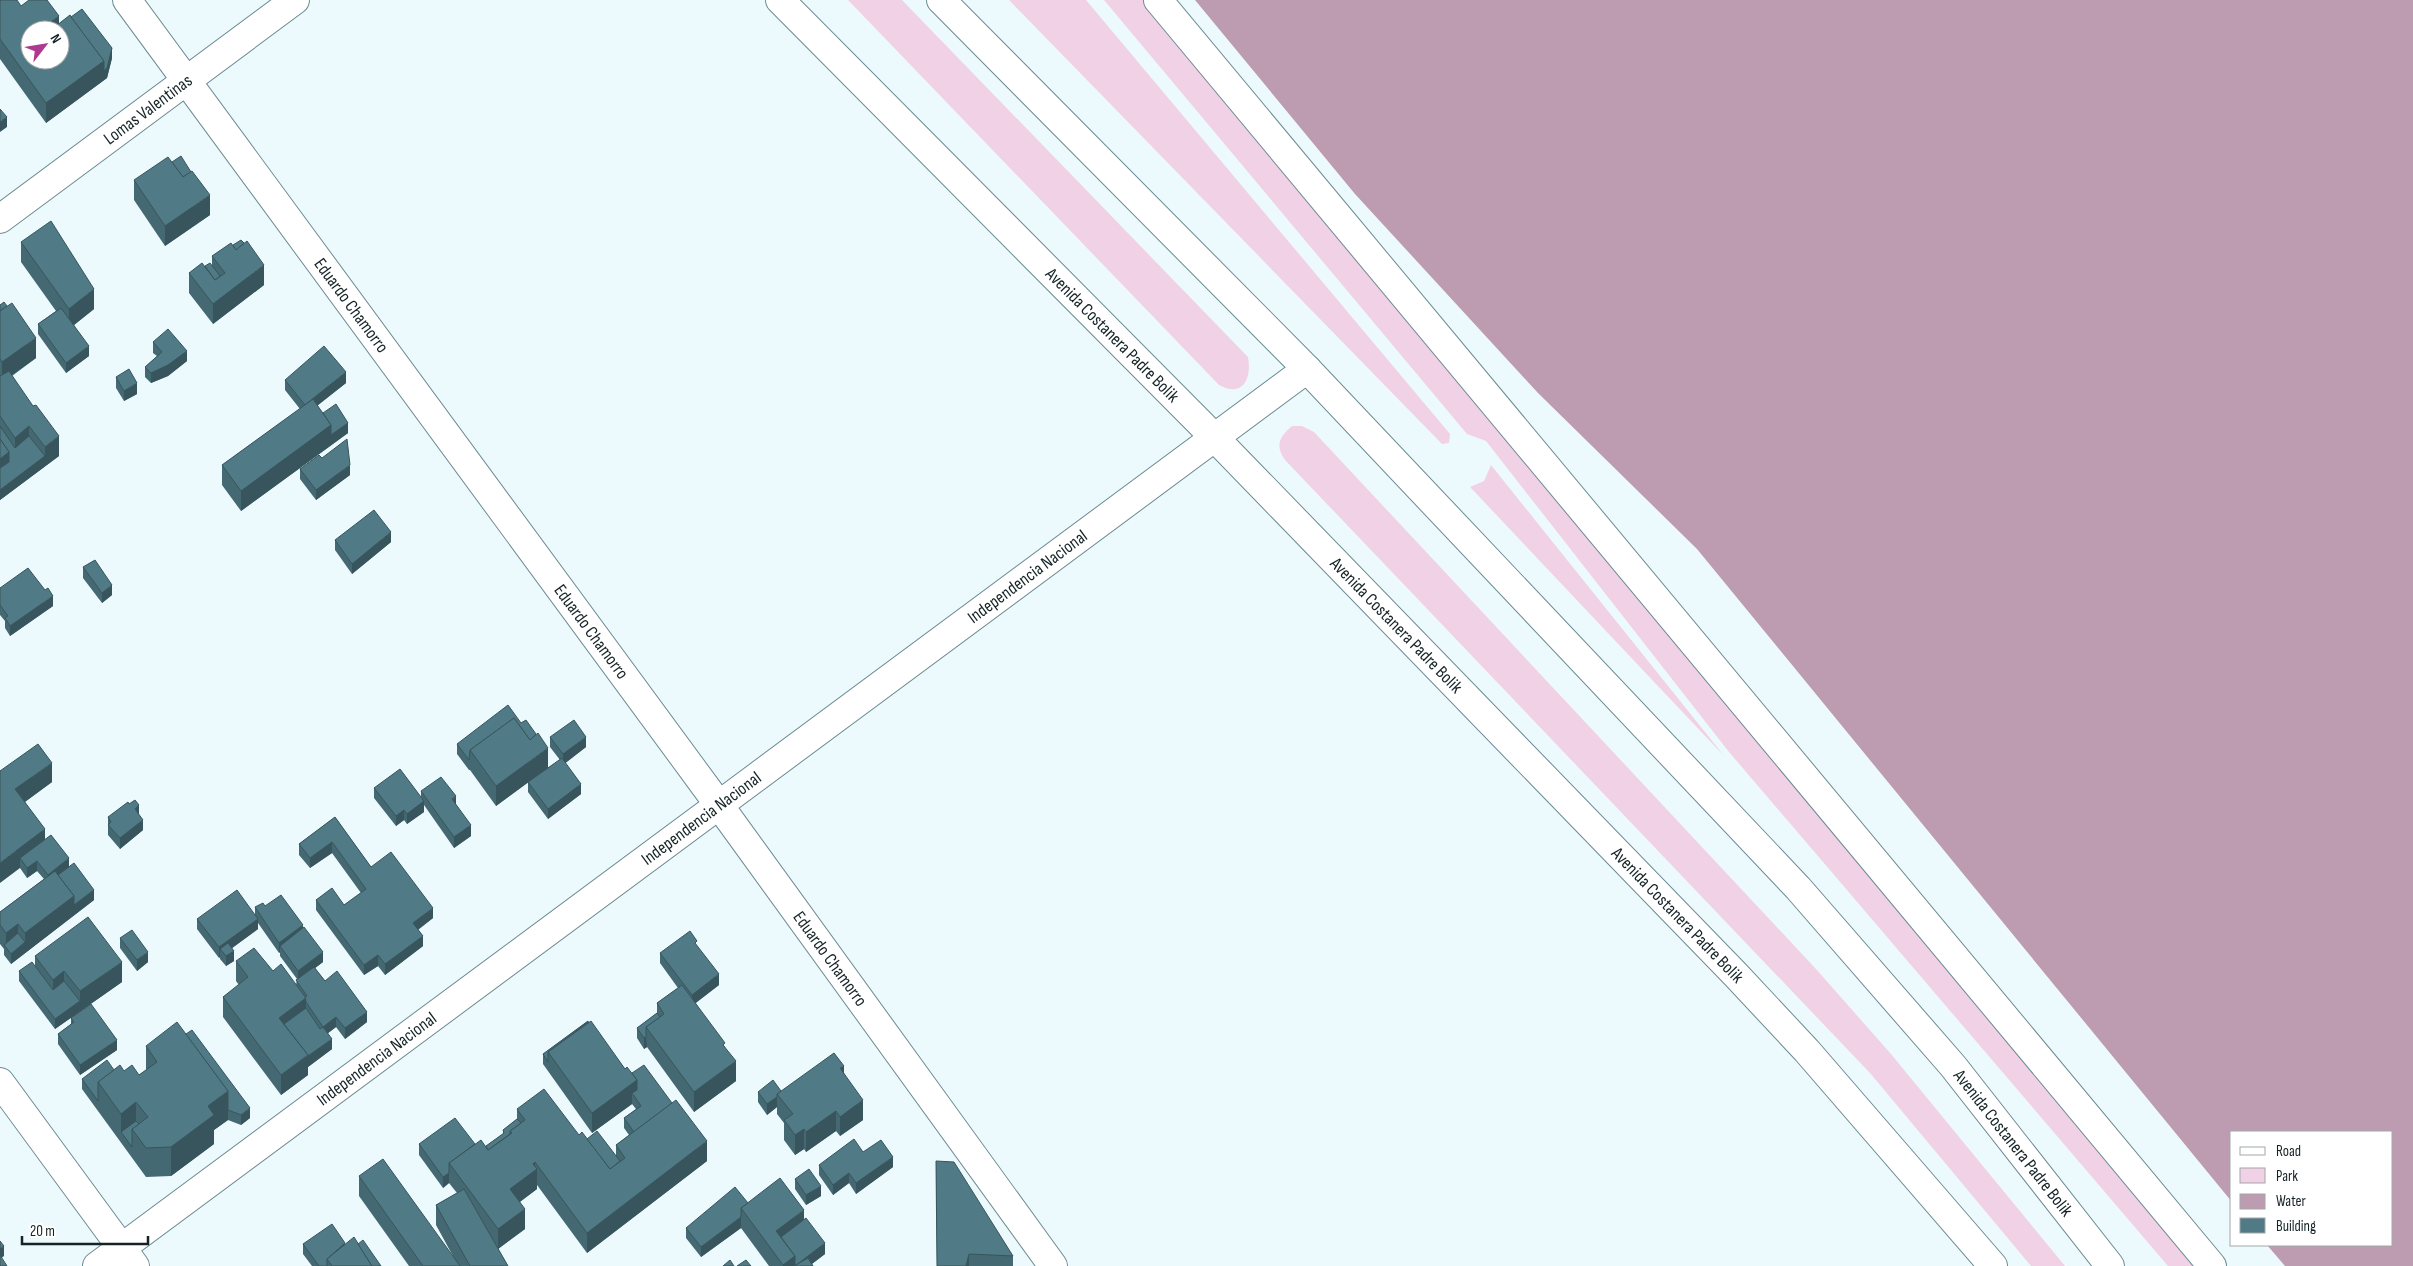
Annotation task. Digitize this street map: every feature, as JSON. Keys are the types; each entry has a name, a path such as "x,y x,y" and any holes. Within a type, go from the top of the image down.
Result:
{"street":[{"name":"Eduardo Chamorro","path":"127,0 719,805 1053,1266"},
{"name":"Lomas Valentinas","path":"0,220 295,0"},
{"name":"Avenida Costanera Padre Bolik","path":"780,0 1214,437 1743,982 1807,1051 1992,1266"},
{"name":"Avenida Costanera Padre Bolik","path":"941,0 1307,369 1791,881 1865,963 1953,1066 2110,1266"},
{"path":"1158,0 2212,1266"},
{"name":"Independencia Nacional","path":"97,1266 128,1257 719,805 1307,369"},
{"path":"0,1082 128,1257"}],"green space":[{"path":"848,0 902,0 1248,357 1249,372 1244,384 1234,389 1219,385"},
{"path":"1009,0 1086,0 1450,434 1449,443 1442,444"},
{"path":"1104,0 1150,0 2206,1266 2168,1266 1729,752 1486,441 1467,434"},
{"path":"1292,426 1302,426 1314,432 1816,969 1891,1054 2065,1266 2031,1266 1870,1073 1285,460 1279,446 1281,438"},
{"path":"1491,465 1725,757 1470,487 1484,481"}],"water":[{"path":"1195,0 2413,0 2413,1266 2285,1266 2268,1246 2393,1246 2393,1131 2230,1131 2230,1200 1697,549 1538,393 1355,194"}],"building":[{"path":"0,0 17,0 21,6 29,0 47,0 59,16 54,20 20,20 20,67 0,39"},
{"path":"82,9 112,48 107,68 104,71 104,61 71,17"},
{"path":"70,15 104,61 46,103 22,70 70,70 70,20 64,20"},
{"path":"0,109 7,117 0,122"},
{"path":"181,156 191,172 183,177 172,162"},
{"path":"168,157 183,177 192,171 210,195 165,226 134,180"},
{"path":"51,221 94,289 69,309 21,242"},
{"path":"241,240 244,243 236,250 233,245"},
{"path":"247,241 264,265 213,304 189,273 202,263 215,280 225,273 212,256 231,243 236,250"},
{"path":"210,263 220,276 215,280 205,266"},
{"path":"4,302 7,306 0,311 0,305"},
{"path":"12,303 36,338 2,362 0,359 0,311"},
{"path":"61,308 89,346 66,363 38,324"},
{"path":"168,329 187,351 168,365 151,373 145,367 162,352 153,342"},
{"path":"324,346 346,372 305,405 285,380"},
{"path":"129,369 137,383 124,391 116,377"},
{"path":"9,371 33,406 36,405 59,436 45,447 29,426 15,438 0,416 0,376"},
{"path":"313,399 331,425 241,491 222,465"},
{"path":"336,404 348,423 331,435 331,425 323,413"},
{"path":"0,426 15,448 29,436 45,456 0,490 0,468 9,462 9,452 0,439"},
{"path":"0,439 9,452 0,459"},
{"path":"347,439 350,465 316,490 300,469 319,455 322,458"},
{"path":"374,510 391,532 352,564 335,540"},
{"path":"95,560 112,585 102,593 83,567"},
{"path":"28,568 45,590 48,588 53,596 10,626 5,618 8,616 0,605 0,588"},
{"path":"508,705 521,723 526,720 536,734 530,740 514,718 470,750 469,760 457,744"},
{"path":"514,718 530,740 538,733 548,748 496,786 470,750"},
{"path":"574,720 586,737 563,754 550,737"},
{"path":"38,744 52,763 15,789 45,829 0,863 0,771"},
{"path":"562,758 581,784 548,809 528,782"},
{"path":"400,769 424,801 407,814 404,810 396,816 374,788"},
{"path":"441,777 456,796 452,799 471,825 454,837 421,791"},
{"path":"135,800 139,805 135,809 143,820 120,838 108,825 111,822 108,817 128,802 129,804"},
{"path":"335,817 371,867 391,852 433,908 413,923 423,936 385,964 378,955 364,965 316,900 332,888 344,905 366,889 332,842 310,858 299,844"},
{"path":"51,835 69,858 48,875 37,861 27,868 20,858"},
{"path":"74,863 94,890 74,905 74,896 58,875"},
{"path":"55,871 74,896 25,933 18,924 6,933 0,925 0,912"},
{"path":"237,890 258,919 219,947 197,919"},
{"path":"281,895 303,925 279,943 255,907 263,903 265,906"},
{"path":"88,917 122,962 80,991 64,971 53,980 35,956"},
{"path":"304,927 323,952 298,971 280,946"},
{"path":"132,930 148,952 137,960 120,938"},
{"path":"690,931 697,941 695,943 719,974 692,995 660,953"},
{"path":"18,933 25,942 11,954 4,945"},
{"path":"228,943 234,951 226,956 220,949"},
{"path":"254,948 273,971 281,964 306,998 279,1018 308,1055 281,1075 223,997 248,977 236,961"},
{"path":"32,962 53,990 64,981 80,1001 55,1019 19,971"},
{"path":"314,967 325,981 337,971 367,1012 345,1028 336,1017 323,1027 306,1002 305,997 307,996 296,980"},
{"path":"682,985 736,1061 694,1092 646,1027 664,1014 657,1003"},
{"path":"91,1004 117,1040 80,1065 58,1034 74,1022 71,1018"},
{"path":"306,1008 320,1029 323,1027 332,1039 308,1056 284,1024"},
{"path":"657,1013 660,1017 646,1027 646,1037 644,1038 637,1028"},
{"path":"588,1021 548,1052 548,1062 543,1054"},
{"path":"591,1021 625,1069 627,1067 637,1080 592,1113 548,1052"},
{"path":"177,1022 228,1091 208,1106 214,1115 171,1147 146,1148 132,1129 148,1117 136,1102 121,1114 98,1082 120,1065 124,1071 132,1065 139,1075 157,1062 146,1046"},
{"path":"192,1030 250,1108 241,1115 228,1110 228,1091 186,1034"},
{"path":"834,1053 844,1066 840,1068 863,1100 840,1117 836,1111 806,1132 804,1129 795,1135 784,1120 793,1114 777,1094"},
{"path":"107,1060 114,1070 98,1082 98,1101 82,1079"},
{"path":"644,1065 672,1103 634,1132 624,1118 641,1106 632,1093 637,1090 637,1080 632,1073"},
{"path":"773,1080 781,1091 777,1094 777,1097 767,1104 758,1092"},
{"path":"544,1089 579,1135 582,1132 610,1169 625,1158 616,1145 676,1100 707,1141 587,1233 535,1162 533,1164 537,1169 510,1189 525,1209 498,1229 449,1163 481,1140 488,1150 512,1133 510,1131 525,1120 517,1109"},
{"path":"455,1118 475,1144 449,1163 449,1173 443,1177 419,1144"},
{"path":"517,1119 521,1123 510,1131 510,1134 488,1150 486,1146 504,1133 503,1130"},
{"path":"136,1121 139,1124 132,1129 132,1147 121,1132"},
{"path":"597,1131 620,1161 610,1169 587,1139"},
{"path":"854,1139 863,1152 881,1140 893,1157 856,1183 849,1173 833,1185 819,1165"},
{"path":"383,1159 460,1266 423,1266 359,1176"},
{"path":"936,1161 954,1162 1013,1256 969,1254 966,1266 937,1266"},
{"path":"809,1169 821,1186 806,1195 795,1179"},
{"path":"780,1178 804,1210 776,1231 795,1256 783,1265 741,1208"},
{"path":"735,1187 748,1203 741,1208 741,1217 701,1247 686,1228"},
{"path":"464,1189 508,1266 470,1266 436,1205"},
{"path":"806,1218 825,1243 795,1266 795,1256 781,1237"},
{"path":"332,1224 345,1243 327,1259 327,1266 319,1266 303,1244"},
{"path":"354,1237 372,1266 332,1266 327,1259"},
{"path":"363,1240 381,1266 372,1266 358,1244"},
{"path":"0,1241 4,1246 0,1249"},
{"path":"0,1255 7,1266 0,1266"},
{"path":"808,1258 813,1266 794,1266"},
{"path":"730,1260 734,1266 723,1266"},
{"path":"746,1260 751,1266 737,1266"}]}
